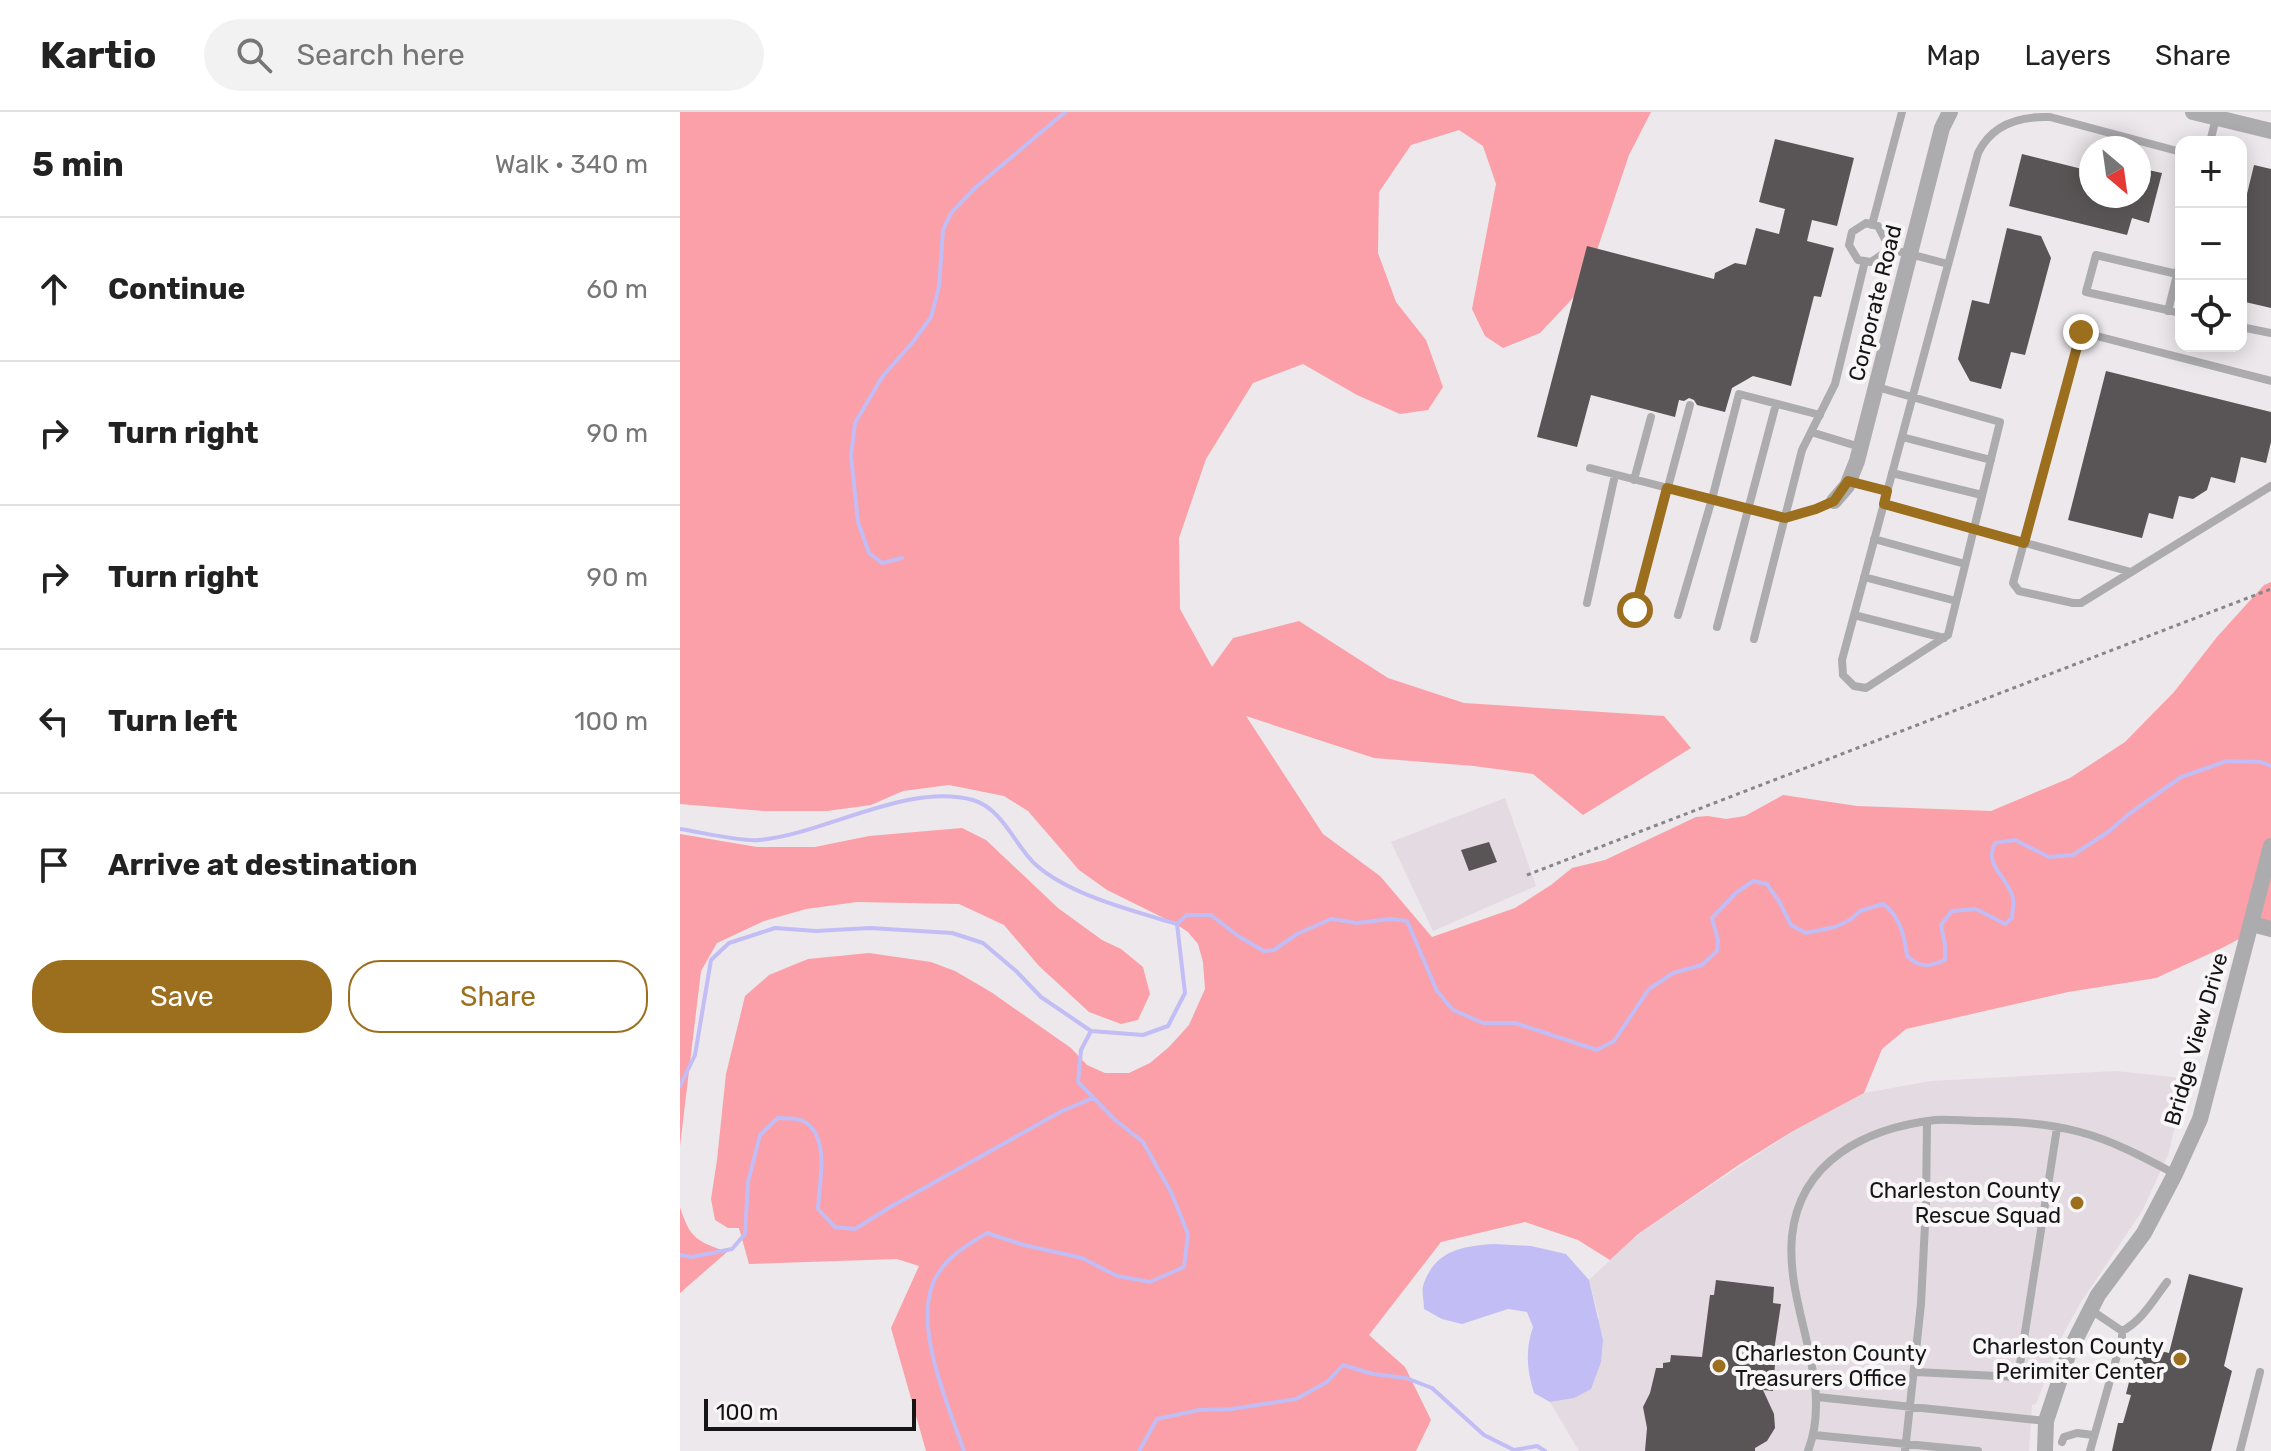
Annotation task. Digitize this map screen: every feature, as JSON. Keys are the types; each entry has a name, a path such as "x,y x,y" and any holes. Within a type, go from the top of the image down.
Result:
{"street":[{"name":"Corporate Road","path":"1834,501 1848,481 1860,447 1942,128 1950,112"},
{"path":"2193,112 2271,131"},
{"name":"Bridge View Drive","path":"2055,1446 2046,1421 2069,1352 2098,1295 2144,1233 2200,1119 2271,846"},
{"path":"2252,924 2271,929"}],"lane":[{"path":"1872,225 1902,112"},
{"path":"1876,387 1912,398 2000,422 1948,635 1866,688 1854,686 1843,675 1842,660 1874,539 1884,504 1887,491 1902,437 1912,398 1978,153 1983,143 2007,124 2029,116 2050,117 2175,150"},
{"path":"2212,136 2216,118"},
{"path":"1890,249 1871,262 1858,260 1849,245 1852,232 1866,223 1878,226 1890,249 1948,264"},
{"path":"2175,274 2096,255 2086,292 2175,312"},
{"path":"1754,639 1802,450 1835,384 1865,261"},
{"path":"2168,311 2176,280"},
{"path":"2247,328 2271,333"},
{"path":"2271,381 2081,332 2013,583 2019,591 2081,603 2271,486"},
{"path":"1678,615 1739,394 1820,415"},
{"path":"1717,627 1776,404"},
{"path":"1635,610 1690,405"},
{"path":"1634,480 1651,417"},
{"path":"1811,432 1860,447"},
{"path":"1902,437 1991,460"},
{"path":"1590,468 1785,518 1834,501"},
{"path":"1892,473 1982,495"},
{"path":"1587,603 1615,475"},
{"path":"1848,481 1887,491"},
{"path":"1884,504 2131,572"},
{"path":"1874,539 1965,564"},
{"path":"1864,577 1956,601"},
{"path":"1854,615 1944,638"},
{"path":"1808,1451 1814,1435 1817,1397 1791,1263 1793,1234 1800,1203 1813,1178 1829,1160 1852,1144 1889,1130 1936,1120 2025,1121 2082,1133 2124,1148 2175,1174"},
{"path":"1905,1447 1921,1304 1927,1122"},
{"path":"1915,1372 2018,1377 2057,1128"},
{"path":"2122,1331 2139,1319 2167,1282"},
{"path":"2091,1310 2122,1331"},
{"path":"2090,1451 2121,1346 2122,1331"},
{"path":"2240,1451 2260,1372"},
{"path":"1817,1397 2046,1421"},
{"path":"2055,1446 2071,1434 2093,1435"},
{"path":"1814,1435 1905,1447 1978,1451"}],"path":[{"path":"1527,875 2271,589"}],"shaded area":[{"path":"680,112 1651,112 1629,155 1588,277 1540,333 1503,348 1485,336 1472,309 1496,184 1483,146 1459,130 1411,145 1379,192 1378,253 1396,302 1426,340 1443,387 1428,410 1400,414 1357,395 1303,364 1253,383 1206,459 1179,538 1180,609 1212,667 1233,638 1299,621 1388,678 1464,703 1664,716 1691,748 1583,815 1533,774 1374,758 1246,716 1323,834 1380,876 1432,937 1515,908 1572,868 1605,860 1696,817 1726,819 1745,816 1783,795 1857,806 1991,811 2070,778 2125,742 2174,692 2217,637 2264,585 2271,582 2271,922 2156,978 2068,992 1906,1029 1882,1049 1864,1093 1740,1164 1638,1234 1610,1260 1578,1240 1525,1222 1441,1242 1369,1335 1405,1367 1431,1420 1416,1451 926,1451 891,1328 919,1266 897,1259 749,1264 739,1228 728,1228 715,1220 711,1199 726,1074 745,996 769,975 808,959 869,953 931,962 955,971 991,992 1071,1048 1087,1065 1105,1073 1129,1073 1150,1063 1189,1025 1205,989 1203,962 1198,944 1188,932 1107,890 1079,870 1028,811 1004,796 949,785 903,791 871,805 827,811 763,811 680,804"},
{"path":"1505,798 1536,886 1433,931 1391,842"},
{"path":"962,828 986,840 1058,908 1143,967 1150,994 1138,1020 1121,1024 1089,1012 1039,966 1004,925 959,904 857,902 806,909 764,921 717,943 701,971 680,1146 680,834 757,847 815,847 869,836"},
{"path":"2115,1071 2191,1079 2168,1155 2142,1211 2062,1336 2036,1404 2032,1405 2029,1451 1579,1451 1550,1402 1574,1398 1599,1317 1589,1280 1638,1234 1793,1131 1864,1093 1931,1081"},
{"path":"680,1207 687,1226 696,1237 727,1252 680,1293"},
{"path":"1494,1244 1531,1246 1566,1254 1589,1280 1603,1340 1601,1362 1591,1389 1574,1398 1550,1402 1534,1393 1528,1360 1533,1327 1527,1312 1508,1309 1462,1324 1442,1319 1424,1309 1423,1286 1436,1263 1461,1249"}],"building":[{"path":"1775,139 1854,158 1837,226 1812,220 1807,241 1834,248 1821,297 1814,296 1791,386 1753,376 1732,388 1725,412 1697,405 1689,398 1679,400 1675,417 1591,395 1577,447 1537,437 1587,246 1714,279 1715,273 1735,263 1746,265 1756,228 1779,234 1785,209 1759,202"},
{"path":"2022,154 2079,168 2079,208 2151,208 2151,171 2162,173 2149,223 2132,218 2127,235 2009,206"},
{"path":"2254,165 2271,169 2271,308 2247,302 2247,194"},
{"path":"2007,228 2041,236 2051,258 2025,355 2011,352 2001,389 1970,381 1958,359 1972,300 1989,304"},
{"path":"2106,371 2271,412 2271,442 2266,463 2241,457 2235,483 2211,477 2207,490 2193,499 2179,496 2173,519 2149,513 2142,538 2068,520"},
{"path":"1489,842 1497,862 1469,871 1461,850"},
{"name":"Charleston County Perimiter Center","path":"2189,1274 2243,1288 2224,1366 2232,1371 2211,1451 2112,1451 2118,1423 2123,1423 2131,1395 2126,1394 2138,1346 2169,1353"},
{"name":"Charleston County Treasurers Office","path":"1716,1280 1774,1287 1773,1303 1781,1304 1772,1364 1775,1364 1773,1391 1763,1390 1774,1414 1775,1428 1767,1441 1755,1451 1645,1451 1647,1428 1643,1407 1656,1368 1663,1368 1663,1363 1670,1362 1671,1355 1702,1357 1710,1295 1714,1295"}],"waterway":[{"path":"902,558 882,563 869,553 858,522 851,456 855,423 882,377 931,317 939,287 943,230 951,213 976,187 1065,112"},
{"path":"1177,924 1187,915 1211,915 1264,951 1274,950 1297,934 1331,919 1357,923 1391,919 1407,921 1437,991 1453,1010 1483,1023 1515,1023 1597,1050 1614,1041 1649,989 1673,973 1702,965 1717,951 1718,940 1712,918 1736,893 1753,881 1767,884 1791,925 1806,933 1835,927 1860,911 1883,904 1900,927 1907,956 1921,964 1934,964 1945,960 1941,925 1952,911 1976,909 2005,924 2012,918 2013,898 1992,858 1995,843 2015,840 2049,857 2073,855 2181,777 2227,761 2261,762 2271,766"},
{"path":"680,829 759,840 811,829 894,803 948,796 973,800 992,811 1036,865 1050,876 1103,901 1177,924 1185,993 1168,1026 1143,1035 1091,1031 1081,1050 1078,1082 1114,1119 1143,1142 1171,1192 1188,1234 1184,1267 1150,1282 1117,1276 1082,1258 987,1233 955,1255 939,1272 931,1291 929,1336 941,1386 964,1451"},
{"path":"680,1086 695,1055 711,960 729,943 775,928 816,931 870,928 952,933 983,943 1041,997 1091,1031"},
{"path":"680,1255 692,1257 732,1249 745,1234 748,1182 760,1135 778,1118 800,1120 812,1128 817,1137 821,1161 818,1209 835,1227 855,1229 1062,1111 1093,1098"},
{"path":"1139,1451 1157,1419 1199,1410 1232,1409 1296,1399 1327,1382 1343,1365 1373,1374 1406,1378 1432,1388 1484,1435 1514,1450 1537,1446 1545,1451"}],"place":[{"name":"Charleston County Rescue Squad","path":"2077,1203"},
{"name":"Charleston County Perimiter Center","path":"2180,1359"},
{"name":"Charleston County Treasurers Office","path":"1719,1366"}],"route":[{"path":"1635,610 1667,488 1785,518 1834,501 1848,481 1887,491 1884,504 2024,543 2081,332"}]}
